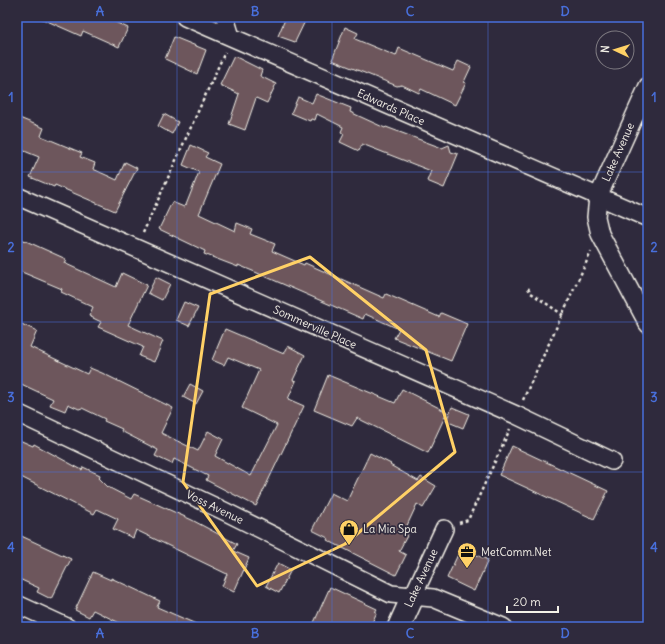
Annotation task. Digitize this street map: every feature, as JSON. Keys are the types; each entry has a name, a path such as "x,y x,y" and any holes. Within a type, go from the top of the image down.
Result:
{"street":[{"name":"Edwards Place","path":"184,17 648,218"},
{"path":"225,17 231,37"},
{"name":"Lake Avenue","path":"648,86 598,197 596,217 600,234 648,324"},
{"name":"Sommerville Place","path":"17,196 516,415 612,461"},
{"name":"Voss Avenue","path":"17,413 392,594 433,598 503,627"},
{"name":"Lake Avenue","path":"399,627 444,529"},
{"path":"17,604 67,627"}],"path":[{"path":"136,248 231,37"},
{"path":"522,403 593,250"},
{"path":"528,288 532,293 562,315"},
{"path":"468,520 512,425"}],"highlighted area":[{"path":"310,257 426,350 455,452 345,544 257,586 183,482 210,294"}],"building":[{"path":"38,17 115,17 113,21 128,28 119,47 83,31 81,36"},
{"path":"286,17 307,17 295,42 278,36"},
{"path":"345,27 358,33 355,39 396,56 399,48 453,71 458,61 471,67 464,82 466,83 455,105 421,89 419,93 402,85 397,86 332,60"},
{"path":"174,37 206,50 197,74 165,59"},
{"path":"234,56 262,70 260,76 276,84 267,103 256,98 245,130 229,124 239,94 220,85"},
{"path":"316,94 351,108 350,112 385,128 386,127 442,148 449,145 451,152 458,154 444,188 427,181 431,171 362,144 359,151 340,142 344,134 341,132 343,127 317,114 315,120 311,119 310,121 291,113 298,97 312,103"},
{"path":"164,114 178,122 172,134 158,126"},
{"path":"17,117 44,128 41,136 82,153 80,157 95,163 93,169 117,180 125,162 137,168 115,211 55,185 54,187 30,177 39,157 17,148"},
{"path":"191,145 208,153 205,157 220,164 199,214 235,231 237,223 252,229 250,234 275,244 272,251 304,265 305,263 384,298 386,294 439,317 441,313 467,324 451,361 394,338 399,329 365,314 363,319 238,265 238,267 204,254 205,251 159,229 172,202 184,207 186,205 199,172 183,165"},
{"path":"17,237 66,259 64,263 116,287 122,273 147,285 128,325 163,341 154,362 139,356 143,347 98,327 101,322 89,316 93,307 61,292 62,289 17,270"},
{"path":"156,277 170,284 162,300 148,293"},
{"path":"184,302 198,308 189,326 176,320"},
{"path":"17,322 37,331 30,347 87,374 90,368 102,373 173,408 161,433 198,451 208,431 223,439 215,456 251,476 277,425 242,408 259,370 228,357 224,365 212,360 225,329 284,354 288,346 305,355 293,380 296,381 288,399 304,406 256,506 206,480 208,476 174,459 172,464 155,456 158,450 121,431 122,429 104,421 105,419 82,408 79,409 68,404 65,411 50,405 53,399 17,382"},
{"path":"328,375 395,403 402,389 447,412 428,453 357,418 352,426 314,410"},
{"path":"190,384 203,391 196,404 183,397"},
{"path":"452,407 469,414 463,428 446,421"},
{"path":"17,439 33,446 34,444 82,470 83,467 100,475 99,478 108,487 131,499 134,494 192,520 237,544 233,551 249,558 234,592 222,586 227,574 136,530 133,538 113,529 118,519 97,509 94,514 17,475"},
{"path":"512,446 608,491 594,519 499,475"},
{"path":"370,453 418,481 421,477 436,486 423,508 417,504 404,532 408,534 399,551 406,555 396,575 327,540 328,538 312,530 331,493 347,501"},
{"path":"17,534 71,559 51,599 37,592 39,588 17,578"},
{"name":"MetComm.Net","path":"461,548 488,560 474,591 447,578"},
{"path":"278,563 291,570 279,593 266,586"},
{"path":"93,572 111,580 111,578 160,601 157,607 203,627 128,627 93,610 89,617 75,610"},
{"path":"330,587 377,609 370,627 312,627"}],"place":[{"name":"La Mia Spa","path":"349,546"},
{"name":"MetComm.Net","path":"467,569"}]}
